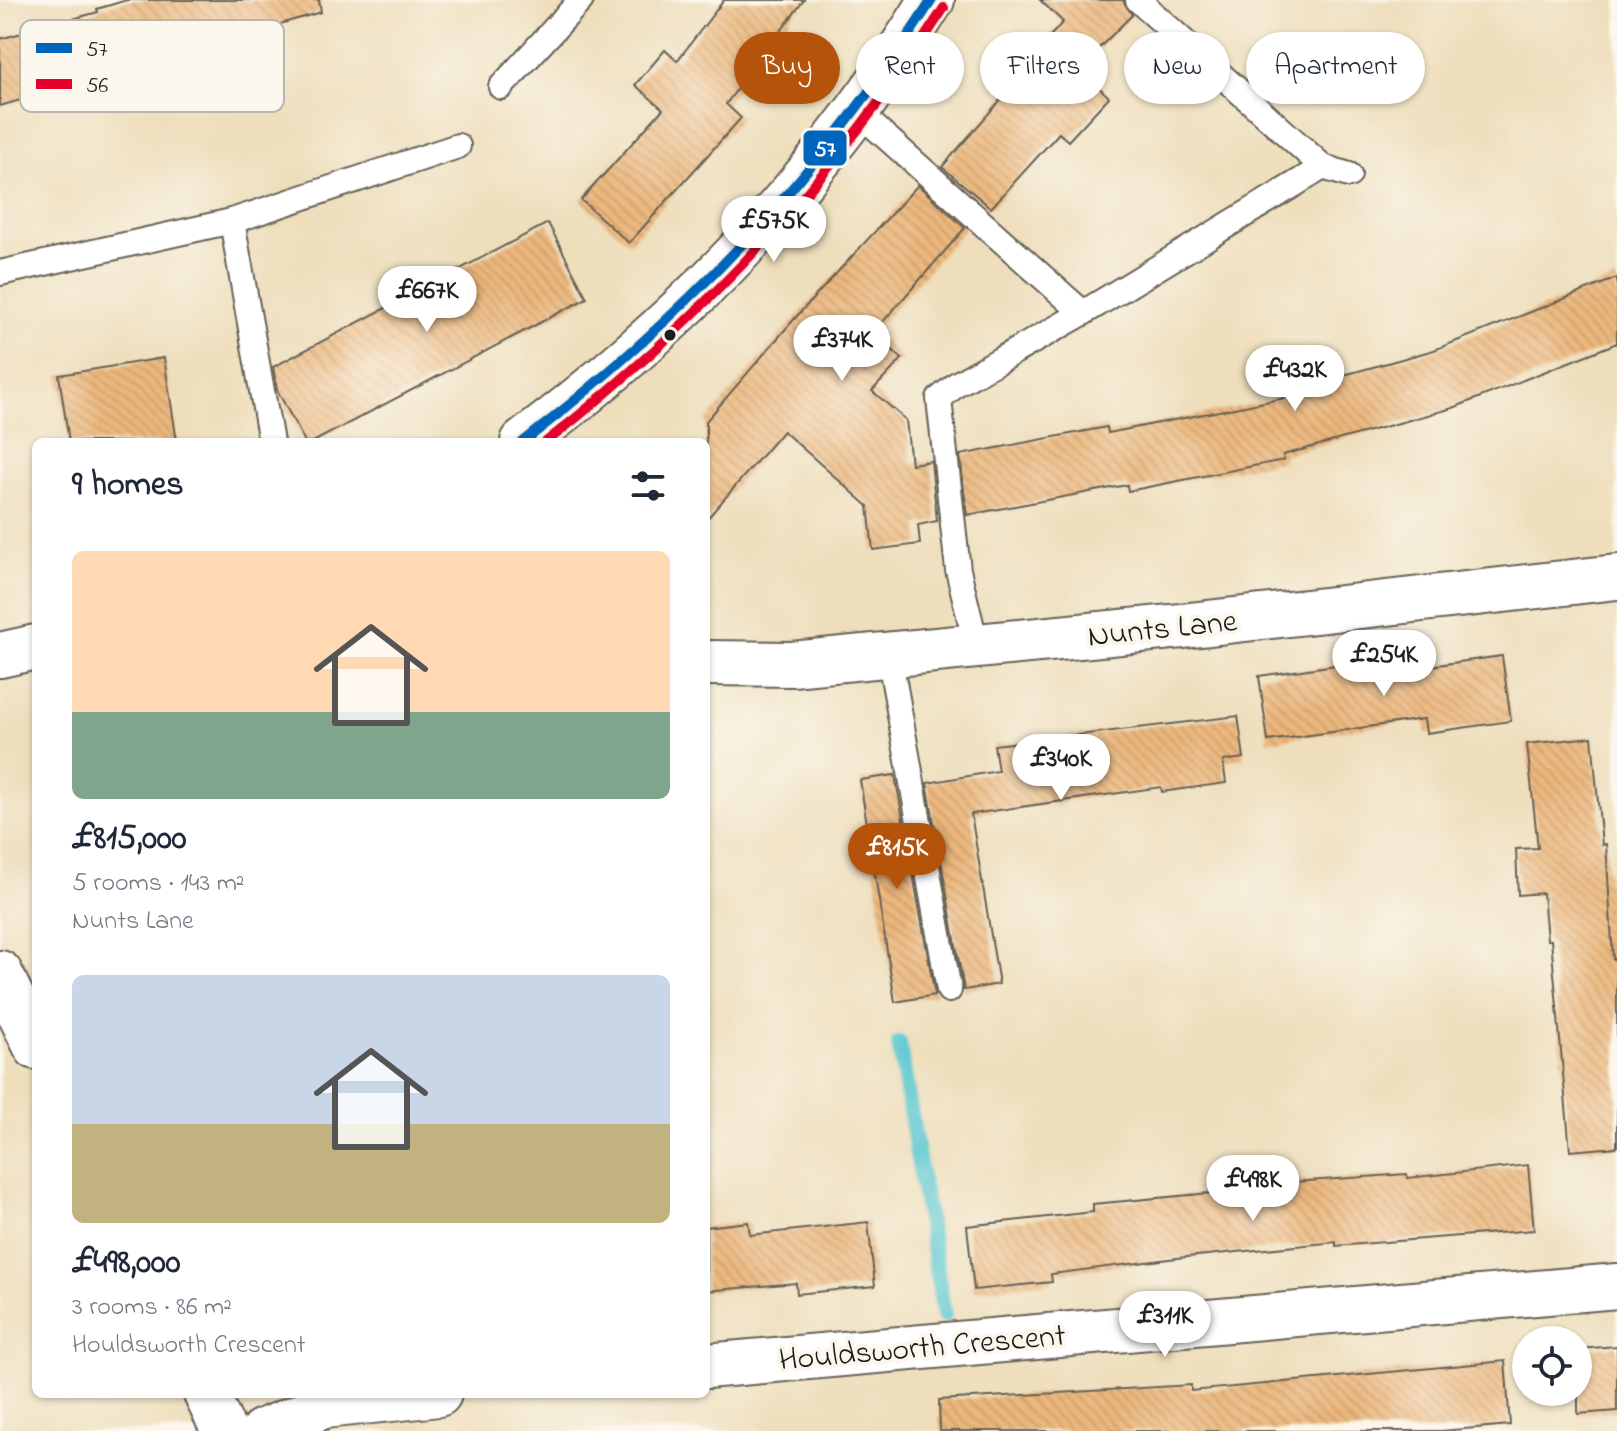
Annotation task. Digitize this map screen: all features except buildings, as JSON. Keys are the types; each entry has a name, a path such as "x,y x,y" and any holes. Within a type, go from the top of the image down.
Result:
{"street":[{"path":"528,438 601,384 710,285 830,151 932,0"},
{"name":"Nunts Lane","path":"710,663 792,664 1182,626 1617,577"},
{"path":"0,655 32,648"},
{"path":"0,973 32,1039"},
{"name":"Houldsworth Crescent","path":"710,1366 1617,1286"},
{"path":"208,1398 224,1431"},
{"path":"263,1431 324,1406 401,1398"}],"lane":[{"path":"501,87 581,0"},
{"path":"1138,0 1323,167 1349,175"},
{"path":"858,112 1083,313"},
{"path":"0,273 232,221 458,146"},
{"path":"976,644 958,570 939,399 957,384 1083,313 1323,167"},
{"path":"232,221 270,438"},
{"path":"889,654 949,990"}],"waterway":[{"path":"899,1043 944,1315"}],"transit line":[{"name":"57","path":"528,438 641,343 747,239 843,126 932,0"},
{"name":"56","path":"551,438 660,345 763,242 857,130 944,8"}]}
